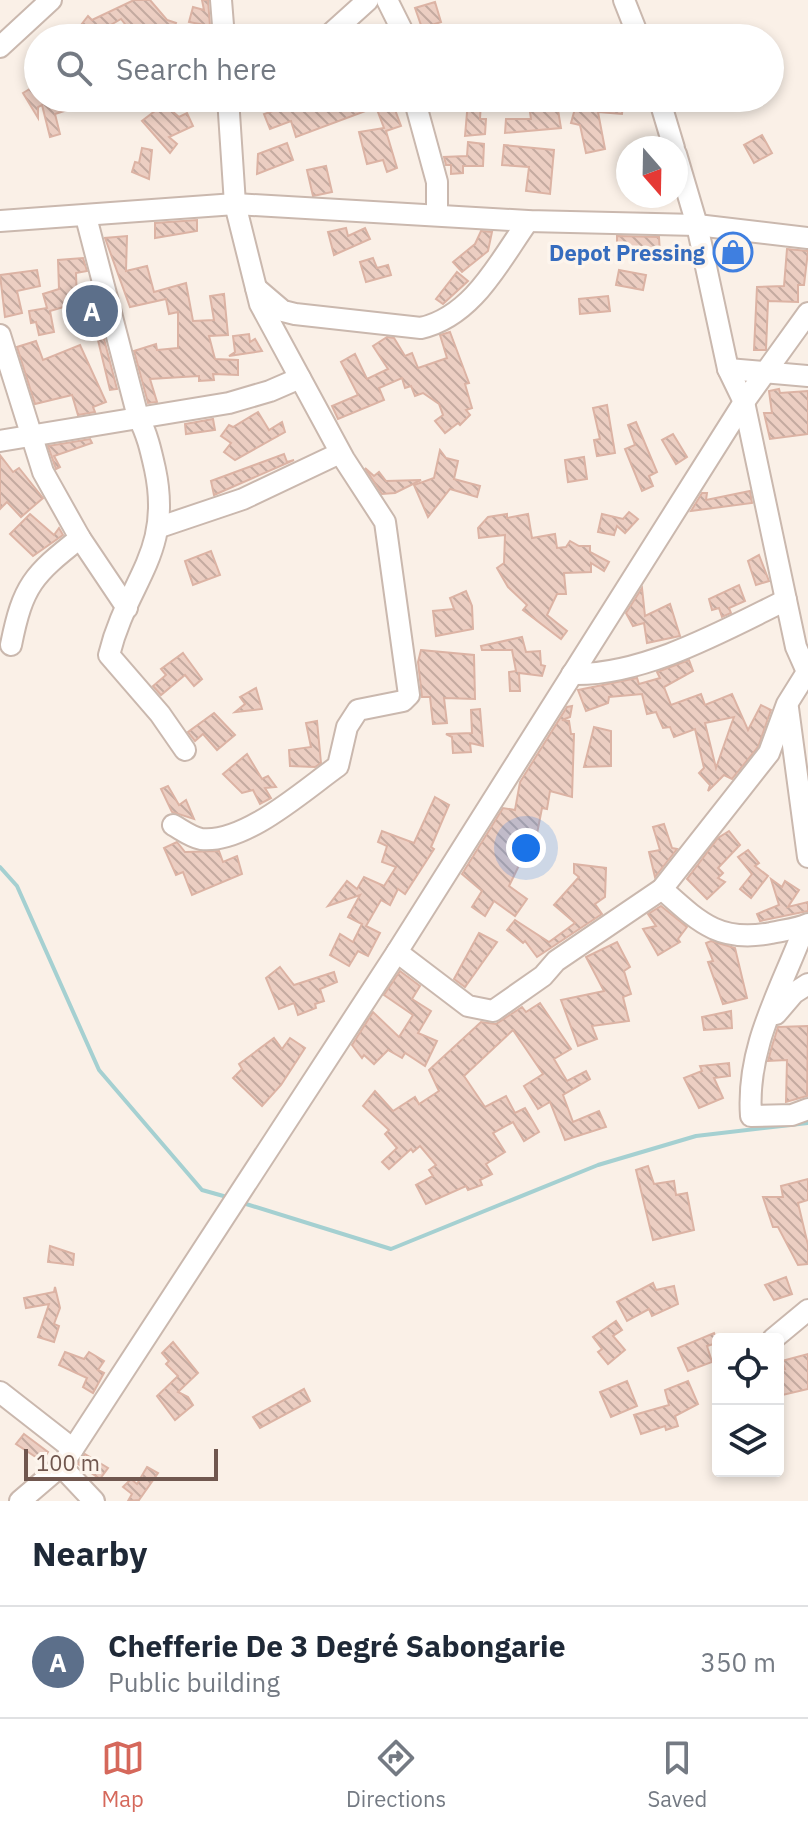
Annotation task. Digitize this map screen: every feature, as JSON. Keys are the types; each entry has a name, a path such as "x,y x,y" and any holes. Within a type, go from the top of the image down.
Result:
{"street":[{"path":"25,24 51,0"},
{"path":"221,0 223,24"},
{"path":"341,24 368,0"},
{"path":"387,0 399,24"},
{"path":"624,0 633,24"},
{"path":"0,47 24,25"},
{"path":"173,825 201,839 225,836 254,825 338,766 347,727 358,710 403,701 409,695 385,522 340,453 300,378 277,319 256,288 235,204 229,112"},
{"path":"418,112 437,182 437,214"},
{"path":"663,112 670,136"},
{"path":"397,952 468,1006 493,1011 543,976 556,961 662,889 769,753 787,704 808,673 796,647 744,402 728,369 688,195"},
{"path":"0,221 235,204 528,221 697,225 808,238"},
{"path":"86,217 138,417 146,431 161,500 160,527 111,648 110,659 160,714 185,750"},
{"path":"277,319 421,328 437,324 468,302 528,221"},
{"path":"20,1501 67,1458 397,952 744,402 768,373 808,313"},
{"path":"1,342 43,472 80,538 127,608"},
{"path":"728,369 808,376"},
{"path":"0,441 229,403 300,378"},
{"path":"160,527 243,499 340,453"},
{"path":"11,645 19,603 38,571 80,538"},
{"path":"572,674 601,674 671,652 786,600"},
{"path":"787,704 808,857"},
{"path":"662,889 698,921 725,936 754,936 807,925"},
{"path":"807,925 759,1035 749,1100 751,1116 792,1115 808,1109"},
{"path":"759,1035 794,993 808,984"},
{"path":"780,1333 808,1310"},
{"path":"0,1392 67,1458 94,1501"}],"building":[{"path":"134,0 150,0 167,20 176,23 125,24 121,19 112,24 82,24 88,16 92,20"},
{"path":"202,0 208,0 210,24 189,22 193,7 204,10"},
{"path":"435,2 441,22 421,24 415,8"},
{"path":"44,112 61,112 55,114 60,134 50,137"},
{"path":"154,112 173,112 179,117 187,113 193,126 169,137 177,144 170,153 142,121"},
{"path":"363,112 296,137 291,121 270,129 264,114"},
{"path":"378,112 396,112 401,126 386,131 397,168 387,172 383,160 367,164 359,132 384,128"},
{"path":"467,112 480,112 480,119 486,119 485,134 465,136"},
{"path":"530,112 558,112 561,128 505,133 506,119 531,119"},
{"path":"574,112 598,112 605,149 586,153 580,125 571,123"},
{"path":"762,135 772,153 754,163 744,145"},
{"path":"468,142 484,144 483,166 463,166 463,173 451,174 451,165 446,165 444,157 467,156"},
{"path":"287,143 293,160 257,174 258,154"},
{"path":"504,145 554,150 550,194 526,191 529,167 502,165"},
{"path":"142,148 152,150 149,179 132,172 135,162 139,163"},
{"path":"326,166 332,192 313,196 307,170"},
{"path":"197,220 197,231 155,238 155,223"},
{"path":"346,228 348,236 365,228 370,239 334,255 328,232"},
{"path":"481,231 492,232 488,251 462,272 453,262 475,244"},
{"path":"127,236 126,271 147,266 154,292 186,283 193,321 214,320 210,296 224,294 228,335 209,336 215,359 238,360 238,375 213,374 214,380 199,381 199,376 150,379 157,402 148,403 134,351 156,344 157,350 178,348 178,312 169,314 166,299 130,307 105,238"},
{"path":"617,236 659,237 660,254 617,255"},
{"path":"787,249 808,251 804,285 798,285 798,302 768,301 766,350 754,350 757,287 784,286"},
{"path":"83,258 87,271 76,273 77,303 50,311 54,332 39,335 36,322 31,323 29,311 47,308 43,294 59,289 58,260"},
{"path":"373,258 377,268 388,265 391,275 366,282 360,262"},
{"path":"37,270 40,286 17,291 22,313 5,317 0,275"},
{"path":"619,270 646,275 643,290 616,285"},
{"path":"457,272 468,281 443,304 436,299"},
{"path":"608,296 610,311 580,314 579,299"},
{"path":"450,332 469,383 465,384 472,408 466,410 470,415 460,425 458,423 445,433 435,421 443,415 439,404 423,393 415,396 411,386 405,388 402,378 379,388 384,400 338,419 332,406 358,395 341,362 355,354 367,379 388,369 373,346 387,337 394,338 405,356 412,353 418,368 447,358 440,335"},
{"path":"249,334 250,342 255,339 262,351 229,356 235,352 233,336"},
{"path":"103,335 117,389 110,390 97,336"},
{"path":"36,341 43,360 80,345 106,402 93,407 95,412 78,415 72,395 35,404 17,347"},
{"path":"779,389 780,393 808,391 808,434 770,439 764,413 772,413 769,391"},
{"path":"607,405 615,453 597,456 594,440 600,439 593,408"},
{"path":"258,412 269,430 282,422 285,432 235,460 224,452 231,443 221,436 229,425 233,427"},
{"path":"213,419 215,430 186,434 185,424"},
{"path":"636,422 657,472 649,476 653,486 642,491 625,449 635,445 628,425"},
{"path":"673,434 687,457 676,464 662,440"},
{"path":"90,439 92,443 54,456 60,467 56,469 48,446"},
{"path":"440,450 446,458 458,461 454,479 480,486 477,497 450,489 428,517 414,485 434,478"},
{"path":"284,454 287,462 294,460 214,495 211,481"},
{"path":"0,455 13,472 19,468 43,498 21,517 7,502 0,509"},
{"path":"584,457 587,479 568,482 565,460"},
{"path":"365,468 374,476 379,472 386,481 421,480 395,493 382,494"},
{"path":"750,491 752,503 691,511 702,493 707,493 706,500"},
{"path":"629,512 638,519 625,533 617,526 614,535 598,532 602,514 623,519"},
{"path":"30,514 54,535 59,528 63,535 33,556 10,534"},
{"path":"507,514 507,518 528,514 532,538 555,534 557,548 566,547 570,541 579,546 590,546 590,552 609,562 604,571 591,563 591,572 564,573 566,594 557,594 547,615 567,631 561,639 523,610 527,605 508,587 497,568 504,563 505,535 479,538 478,528 488,517"},
{"path":"211,551 220,575 193,585 185,561"},
{"path":"759,555 769,581 756,585 748,561"},
{"path":"739,585 745,601 729,608 731,613 722,617 719,608 712,610 709,599"},
{"path":"642,588 645,616 670,604 680,636 647,643 644,623 633,626 626,613"},
{"path":"466,591 472,606 473,629 436,636 433,611 454,609 450,598"},
{"path":"522,637 526,652 540,651 541,665 545,666 542,676 519,673 520,691 510,691 509,672 516,671 512,650 482,650 481,646"},
{"path":"421,650 474,655 475,699 444,698 447,723 433,724 430,697 422,697 418,662"},
{"path":"183,653 202,679 194,686 185,675 161,695 153,686 166,675 161,669"},
{"path":"689,660 693,671 664,687 671,705 701,694 705,705 732,694 748,730 761,705 771,710 758,747 732,779 724,775 708,791 710,785 699,773 704,768 695,729 674,737 670,727 663,728 656,712 647,714 642,694 609,697 608,703 586,711 578,690 637,678 639,684 660,678 657,672","holes":["734,717 716,768 705,723"]},
{"path":"256,688 262,709 235,712 245,704 240,697"},
{"path":"572,706 570,717 562,720 569,721 571,734 574,734 572,797 550,791 547,809 542,808 530,856 525,853 509,886 527,899 515,916 494,901 485,916 472,907 482,891 462,874 503,808 515,810 520,782 567,707"},
{"path":"480,709 483,746 470,743 471,752 453,753 452,737 446,734 472,733 471,710"},
{"path":"214,713 235,735 217,750 203,734 195,741 188,732"},
{"path":"317,721 321,763 315,767 290,766 289,750 311,747 306,723"},
{"path":"594,727 611,731 611,766 584,767"},
{"path":"247,754 262,779 268,776 276,787 265,788 271,798 260,804 253,790 242,793 223,774"},
{"path":"168,786 179,805 186,800 194,819 172,812 161,789"},
{"path":"435,797 449,805 431,847 434,849 405,894 398,889 390,905 381,900 366,926 380,933 368,956 358,951 349,966 330,955 340,934 353,942 362,924 348,917 360,895 328,906 347,881 357,889 364,877 384,886 396,867 382,862 387,846 378,842 382,831 414,843"},
{"path":"664,824 672,848 677,849 655,877 649,852 660,850 653,827"},
{"path":"729,831 740,845 718,868 723,873 718,878 725,882 707,899 687,879 718,838"},
{"path":"177,842 185,852 219,851 223,862 237,856 242,874 192,895 183,872 176,875 164,848"},
{"path":"748,850 759,863 755,866 768,876 751,898 740,889 752,874 738,857"},
{"path":"574,864 606,868 605,897 595,904 602,914 537,957 525,941 523,943 507,930 515,920 549,942 575,923 554,905 579,877 574,873"},
{"path":"771,879 782,887 785,881 799,890 788,907 808,902 808,911 760,921 757,914 779,905"},
{"path":"661,906 687,927 678,939 680,942 658,955 643,929 656,926 648,914"},
{"path":"479,933 497,942 465,987 454,979"},
{"path":"711,941 735,948 747,998 723,1004 708,962 713,961 706,943"},
{"path":"617,942 630,967 624,971 631,994 623,997 629,1021 592,1026 597,1039 578,1046 561,1000 604,991 586,957"},
{"path":"280,967 294,985 334,972 337,982 320,989 324,1001 315,1004 316,1008 298,1015 294,1003 279,1009 266,978"},
{"path":"400,971 420,986 412,999 431,1011 418,1033 437,1041 425,1066 405,1053 402,1058 388,1050 374,1064 364,1055 362,1058 352,1045 373,1012 399,1037 413,1015 384,995"},
{"path":"540,1003 571,1049 554,1059 567,1081 586,1071 590,1079 563,1095 573,1122 599,1111 606,1127 565,1140 550,1102 538,1109 524,1086 543,1074 513,1030 464,1076 485,1107 506,1096 515,1113 525,1108 539,1132 524,1141 513,1122 493,1133 505,1152 486,1164 492,1174 480,1180 482,1185 468,1190 466,1186 426,1204 416,1185 433,1176 429,1170 436,1165 420,1146 413,1152 411,1149 389,1169 382,1162 397,1148 385,1134 389,1130 363,1106 375,1091 393,1111 415,1097 419,1104 439,1091 429,1070 481,1022 496,1024 522,1007 526,1012"},
{"path":"731,1011 732,1028 704,1030 702,1017"},
{"path":"808,1026 807,1096 786,1102 787,1060 768,1061 772,1046 778,1027"},
{"path":"274,1038 282,1049 290,1038 305,1048 281,1085 262,1106 233,1078 242,1069 239,1064"},
{"path":"729,1063 730,1076 714,1078 723,1098 699,1108 684,1078 702,1071 700,1066"},
{"path":"648,1166 654,1184 674,1181 676,1195 687,1193 694,1230 653,1240 636,1170"},
{"path":"808,1179 808,1200 798,1203 808,1245 808,1264 798,1265 778,1227 773,1227 763,1197 783,1197 781,1186"},
{"path":"50,1246 74,1254 73,1265 48,1262"},
{"path":"786,1277 792,1294 774,1300 765,1285"},
{"path":"653,1283 656,1290 674,1286 678,1304 652,1316 649,1309 627,1321 617,1302"},
{"path":"55,1287 60,1308 54,1324 59,1326 54,1342 38,1337 49,1304 26,1308 24,1298 54,1292"},
{"path":"616,1321 622,1330 613,1336 625,1350 608,1364 598,1352 602,1349 593,1337"},
{"path":"712,1334 712,1344 707,1346 712,1362 688,1371 678,1348"},
{"path":"173,1342 198,1373 178,1392 188,1397 193,1405 175,1420 157,1396 178,1376 166,1364 169,1361 162,1353"},
{"path":"65,1352 84,1359 89,1352 104,1361 98,1370 104,1373 93,1393 83,1387 87,1378 59,1365"},
{"path":"808,1354 808,1389 784,1395 784,1360"},
{"path":"627,1381 637,1406 611,1417 600,1392"},
{"path":"688,1381 698,1404 675,1416 678,1426 666,1430 665,1426 641,1434 634,1415 669,1405 665,1390"},
{"path":"304,1389 310,1401 260,1428 253,1417"},
{"path":"24,1434 48,1452 42,1461 16,1444"},
{"path":"85,1454 108,1468 100,1479 78,1464"},
{"path":"147,1467 158,1473 139,1500 128,1501 132,1494 123,1487 131,1479 137,1484"}],"waterway":[{"path":"0,867 17,886 99,1070 202,1190 227,1197"},
{"path":"243,1203 391,1249 598,1165 696,1136 808,1123"}],"place":[{"name":"Depot Pressing","path":"733,252"},
{"name":"Chefferie De 3 Degré Sabongarie","path":"92,311"}]}
